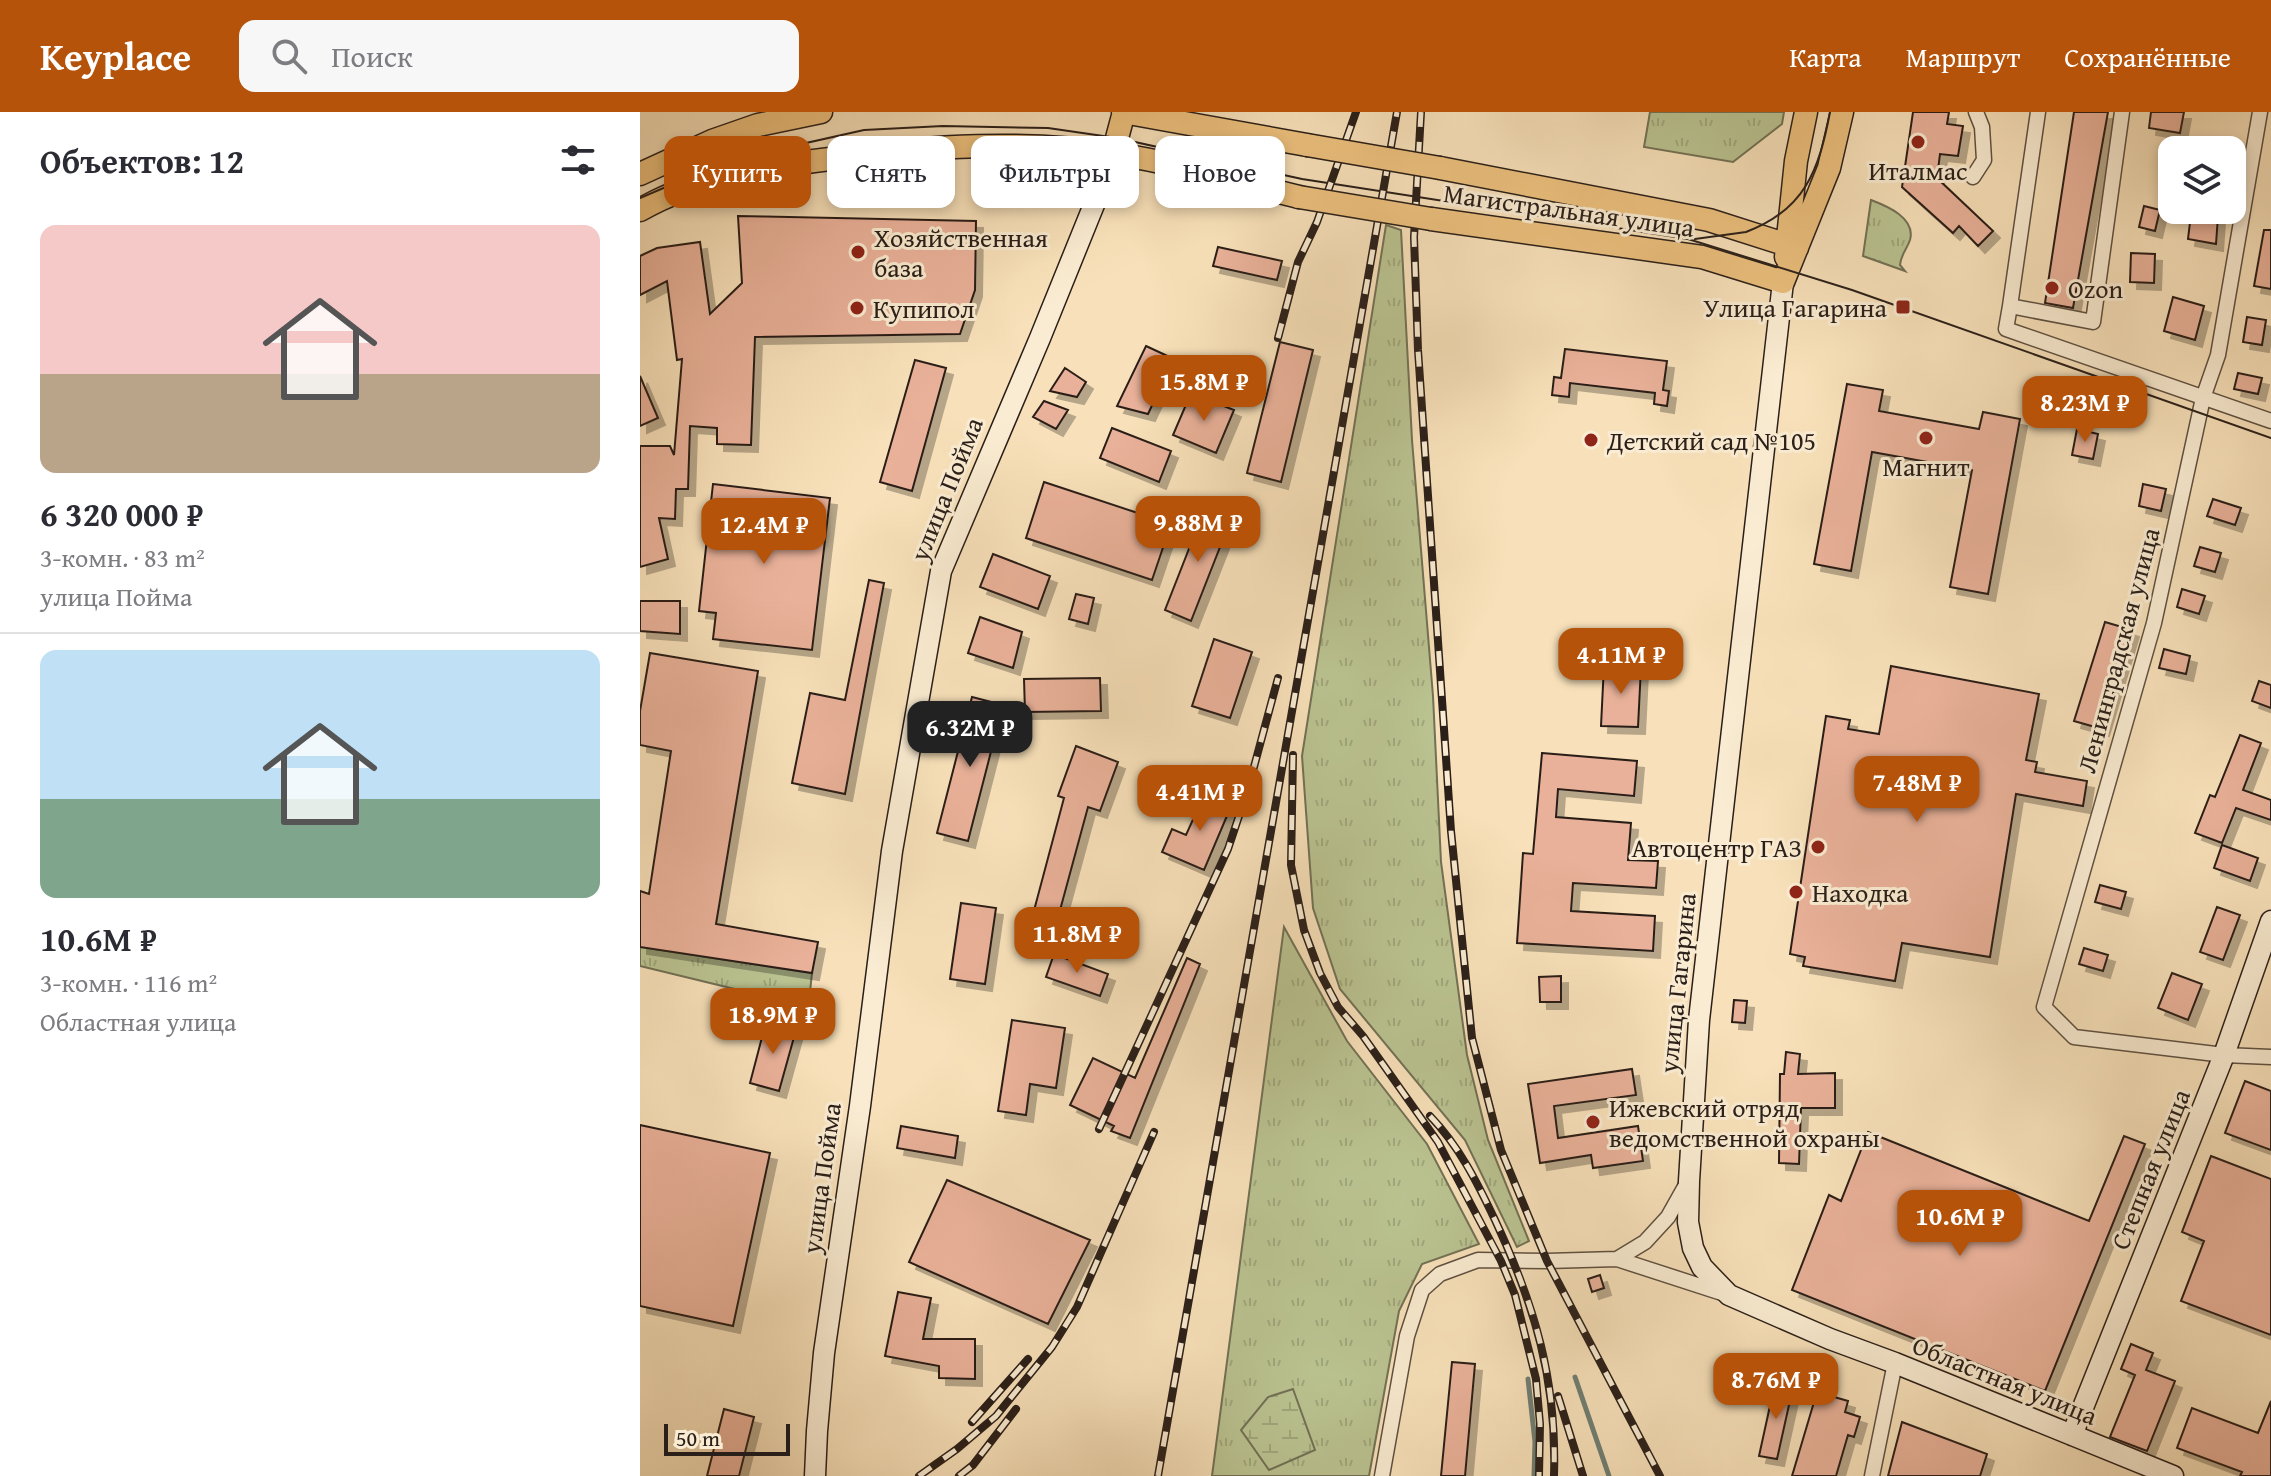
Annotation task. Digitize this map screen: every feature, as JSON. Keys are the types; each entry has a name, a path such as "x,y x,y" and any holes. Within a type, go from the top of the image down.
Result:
{"main road":[{"path":"640,174 712,141 758,125 821,112"},
{"name":"Магистральная улица","path":"1123,112 1709,220 1792,247"},
{"name":"улица Пойма","path":"1117,136 1123,112"},
{"name":"улица Гагарина","path":"1792,247 1796,161 1806,112"},
{"name":"улица Гагарина","path":"1783,282 1792,247 1829,168 1842,112"},
{"name":"Магистральная улица","path":"640,210 711,181 777,165 867,154 971,147"},
{"name":"Магистральная улица","path":"1139,157 1299,197 1702,257 1783,282"}],"street":[{"path":"1973,177 1984,160 1982,127 1976,112"},
{"path":"2038,112 2006,329 2271,421"},
{"path":"2010,306 2093,322 2122,112"},
{"name":"Ленинградская улица","path":"2224,1055 2074,1037 2044,1007 2154,623 2203,398 2218,355 2260,112"},
{"name":"улица Пойма","path":"815,1476 824,1353 860,1106 892,851 941,571 1093,208"},
{"name":"улица Гагарина","path":"1729,1295 1702,1267 1693,1248 1688,1222 1689,1181 1699,1020 1783,282"},
{"name":"Степная улица","path":"2072,1435 2224,1055 2271,921"},
{"path":"2224,1055 2271,1057"},
{"path":"1617,1259 1653,1234 1668,1217 1689,1181"},
{"path":"1382,1476 1407,1336 1422,1290 1440,1274 1478,1260 1617,1259 1729,1295"},
{"name":"Областная улица","path":"1729,1295 1830,1339 2173,1476"},
{"path":"1872,1476 1895,1363"}],"green space":[{"path":"1650,112 1784,112 1782,124 1733,162 1644,147"},
{"path":"1871,200 1899,214 1909,225 1910,240 1900,265 1905,271 1863,256"},
{"path":"1386,225 1401,230 1412,440 1433,696 1441,862 1467,1055 1488,1140 1529,1241 1517,1247 1465,1140 1340,989 1313,908 1302,756"},
{"path":"1284,927 1347,1041 1427,1144 1479,1244 1422,1264 1399,1311 1369,1476 1212,1476"},
{"path":"640,947 812,973 809,1001 780,1000 640,966"},
{"path":"1293,1389 1315,1450 1269,1470 1241,1430 1268,1397"}],"building":[{"path":"1913,112 1949,112 1947,124 1963,126 1958,156 1940,154 1937,178 1993,231 1978,246 1959,226 1953,233 1902,187"},
{"path":"2074,112 2108,112 2073,308 2045,303"},
{"path":"2151,112 2184,112 2180,133 2149,128"},
{"path":"2144,206 2158,210 2155,231 2139,227"},
{"name":"Хозяйственная база","path":"738,216 976,221 975,290 960,334 755,337 751,445 717,444 717,428 690,426 688,489 676,489 675,519 659,518 668,559 640,567 640,446 670,446 674,455 682,359 677,360 667,281 640,295 640,256 657,248 700,242 710,314 742,283"},
{"path":"2190,224 2217,224 2216,244 2188,239"},
{"path":"2264,230 2271,230 2271,289 2254,286"},
{"path":"1218,247 1282,261 1277,280 1213,266"},
{"path":"2131,253 2155,254 2154,283 2130,282"},
{"path":"2173,297 2204,306 2195,340 2164,331"},
{"path":"2247,317 2266,320 2262,345 2243,342"},
{"path":"1280,342 1313,350 1281,482 1247,473"},
{"path":"1146,346 1174,359 1148,414 1117,406"},
{"path":"1565,349 1667,361 1663,390 1669,391 1667,406 1654,404 1655,393 1570,383 1569,397 1552,395 1554,377 1561,378"},
{"path":"915,360 946,368 912,491 880,482"},
{"path":"1065,368 1086,382 1077,397 1050,391"},
{"path":"2238,373 2262,378 2258,394 2234,389"},
{"path":"640,376 658,418 640,426"},
{"path":"1847,384 1883,390 1879,411 1979,429 1983,412 2020,419 1988,594 1950,587 1972,470 1872,452 1851,571 1814,564"},
{"path":"1191,393 1234,410 1216,453 1173,435"},
{"path":"1044,401 1068,410 1056,429 1033,417"},
{"path":"1112,428 1171,451 1159,482 1100,458"},
{"path":"2077,429 2098,434 2093,459 2072,455"},
{"path":"1044,482 1171,524 1152,580 1026,538"},
{"path":"713,484 830,498 812,650 713,639 716,613 699,611"},
{"path":"2143,484 2166,489 2161,511 2139,506"},
{"path":"2213,499 2241,508 2235,525 2207,516"},
{"path":"1205,508 1231,519 1191,621 1165,610"},
{"path":"2200,547 2221,553 2215,572 2194,566"},
{"path":"993,554 1050,576 1038,609 980,587"},
{"path":"869,580 884,583 845,794 792,783 810,693 845,700"},
{"path":"2182,589 2205,596 2199,614 2177,607"},
{"path":"1076,594 1094,598 1088,624 1069,619"},
{"path":"640,601 680,601 680,634 640,631"},
{"path":"980,617 1022,632 1013,668 968,653"},
{"path":"2105,622 2132,630 2102,729 2074,721"},
{"path":"1214,639 1252,652 1230,718 1192,706"},
{"path":"2164,649 2190,656 2186,674 2159,668"},
{"path":"650,653 758,671 716,924 818,942 812,973 640,947 640,891 649,894 671,751 640,745 640,711"},
{"path":"1604,665 1641,667 1638,727 1601,726"},
{"path":"1891,666 2039,694 2026,760 2037,762 2035,772 2087,781 2083,806 2016,794 1990,957 1902,943 1895,981 1803,966 1805,957 1790,954 1826,716 1850,720 1848,729 1879,734"},
{"path":"1100,678 1101,711 1025,712 1024,679"},
{"path":"2259,681 2271,685 2271,708 2252,701"},
{"path":"972,697 1003,705 968,841 937,833"},
{"path":"2240,735 2261,743 2243,790 2271,800 2271,820 2236,808 2222,843 2195,833 2210,795 2215,797"},
{"path":"1076,746 1118,762 1100,811 1088,807 1056,925 1032,918 1064,798 1058,796"},
{"path":"1542,753 1637,761 1634,796 1558,789 1556,817 1631,823 1628,860 1658,861 1656,888 1573,883 1571,911 1655,916 1653,951 1517,943 1523,853 1533,854"},
{"path":"1205,793 1232,804 1204,870 1162,852 1172,829 1186,835"},
{"path":"2222,845 2258,858 2250,881 2214,868"},
{"path":"2100,885 2126,892 2121,909 2095,902"},
{"path":"961,903 996,908 985,984 950,979"},
{"path":"2217,907 2240,915 2223,960 2200,952"},
{"path":"2084,948 2108,955 2103,971 2079,964"},
{"path":"1054,954 1108,974 1100,996 1046,977"},
{"path":"1187,958 1200,964 1130,1138 1111,1131 1114,1126 1070,1105 1093,1058 1135,1078"},
{"path":"2172,973 2202,984 2188,1020 2158,1008"},
{"path":"1561,976 1561,1002 1540,1002 1539,977"},
{"path":"1734,1000 1747,1001 1745,1023 1732,1022"},
{"path":"1012,1020 1065,1028 1056,1088 1030,1084 1026,1115 998,1111"},
{"path":"766,1022 796,1030 779,1091 750,1083"},
{"path":"1786,1052 1800,1054 1798,1074 1835,1073 1835,1108 1801,1108 1799,1164 1779,1163 1780,1074 1784,1074"},
{"path":"1632,1069 1636,1095 1554,1106 1558,1138 1638,1126 1643,1161 1593,1168 1591,1155 1540,1163 1528,1084"},
{"path":"2245,1081 2271,1091 2271,1150 2225,1133"},
{"path":"640,1125 770,1153 733,1326 640,1306"},
{"path":"901,1126 958,1136 955,1158 897,1148"},
{"path":"1868,1132 2089,1221 2124,1136 2145,1144 2045,1391 1792,1290 1829,1195 1841,1201"},
{"path":"2211,1156 2271,1179 2271,1335 2181,1301 2204,1241 2182,1232"},
{"path":"947,1180 1090,1240 1048,1324 909,1262"},
{"path":"1600,1275 1604,1288 1592,1292 1588,1279"},
{"path":"898,1292 931,1298 923,1339 975,1339 975,1379 939,1378 939,1366 885,1356"},
{"path":"2131,1344 2153,1353 2146,1370 2175,1381 2147,1451 2110,1437 2135,1375 2121,1369"},
{"path":"1452,1362 1475,1364 1465,1476 1441,1476"},
{"path":"1775,1383 1793,1387 1777,1459 1759,1456"},
{"path":"1817,1392 1848,1401 1845,1412 1860,1417 1854,1437 1848,1435 1836,1476 1792,1476"},
{"path":"2271,1401 2271,1476 2240,1476 2242,1472 2177,1448 2192,1408 2258,1433"},
{"path":"724,1409 754,1417 739,1476 707,1476"},
{"path":"1902,1422 1987,1454 1980,1476 1888,1476"}],"waterway":[{"path":"1575,1377 1609,1476"},
{"path":"1528,1379 1535,1442 1534,1476"}],"tram line":[{"path":"1695,239 1746,232 1766,223 1796,200 1806,186 1821,152 1830,112"},
{"path":"640,198 701,172 757,154 864,130 943,126 1048,128 1117,138 1302,179 1688,239 1852,290 2271,438"}],"railway":[{"path":"1278,338 1298,262 1317,222 1356,112"},
{"path":"1158,1476 1397,112"},
{"path":"1421,112 1414,237 1418,350 1451,831 1472,1038 1501,1150 1547,1261 1660,1476"},
{"path":"1099,1129 1228,849 1278,678"},
{"path":"1293,755 1291,865 1304,930 1320,973 1338,1007 1363,1036 1438,1142 1501,1261 1515,1295 1536,1379 1540,1424 1539,1476"},
{"path":"1430,1116 1459,1152 1474,1178 1522,1283 1547,1375 1552,1408 1554,1476"},
{"path":"919,1476 996,1416 1052,1347 1077,1307 1154,1132"},
{"path":"972,1422 1028,1359"},
{"path":"1558,1396 1583,1476"},
{"path":"959,1476 973,1465 1016,1409"}],"place":[{"name":"Италмас","path":"1918,142"},
{"name":"Хозяйственная база","path":"858,252"},
{"name":"Ozon","path":"2052,288"},
{"name":"Улица Гагарина","path":"1903,307"},
{"name":"Купипол","path":"857,308"},
{"name":"Магнит","path":"1926,438"},
{"name":"Детский сад №105","path":"1591,440"},
{"name":"Автоцентр ГАЗ","path":"1818,847"},
{"name":"Находка","path":"1796,892"},
{"name":"Ижевский отряд ведомственной охраны","path":"1593,1122"}]}
